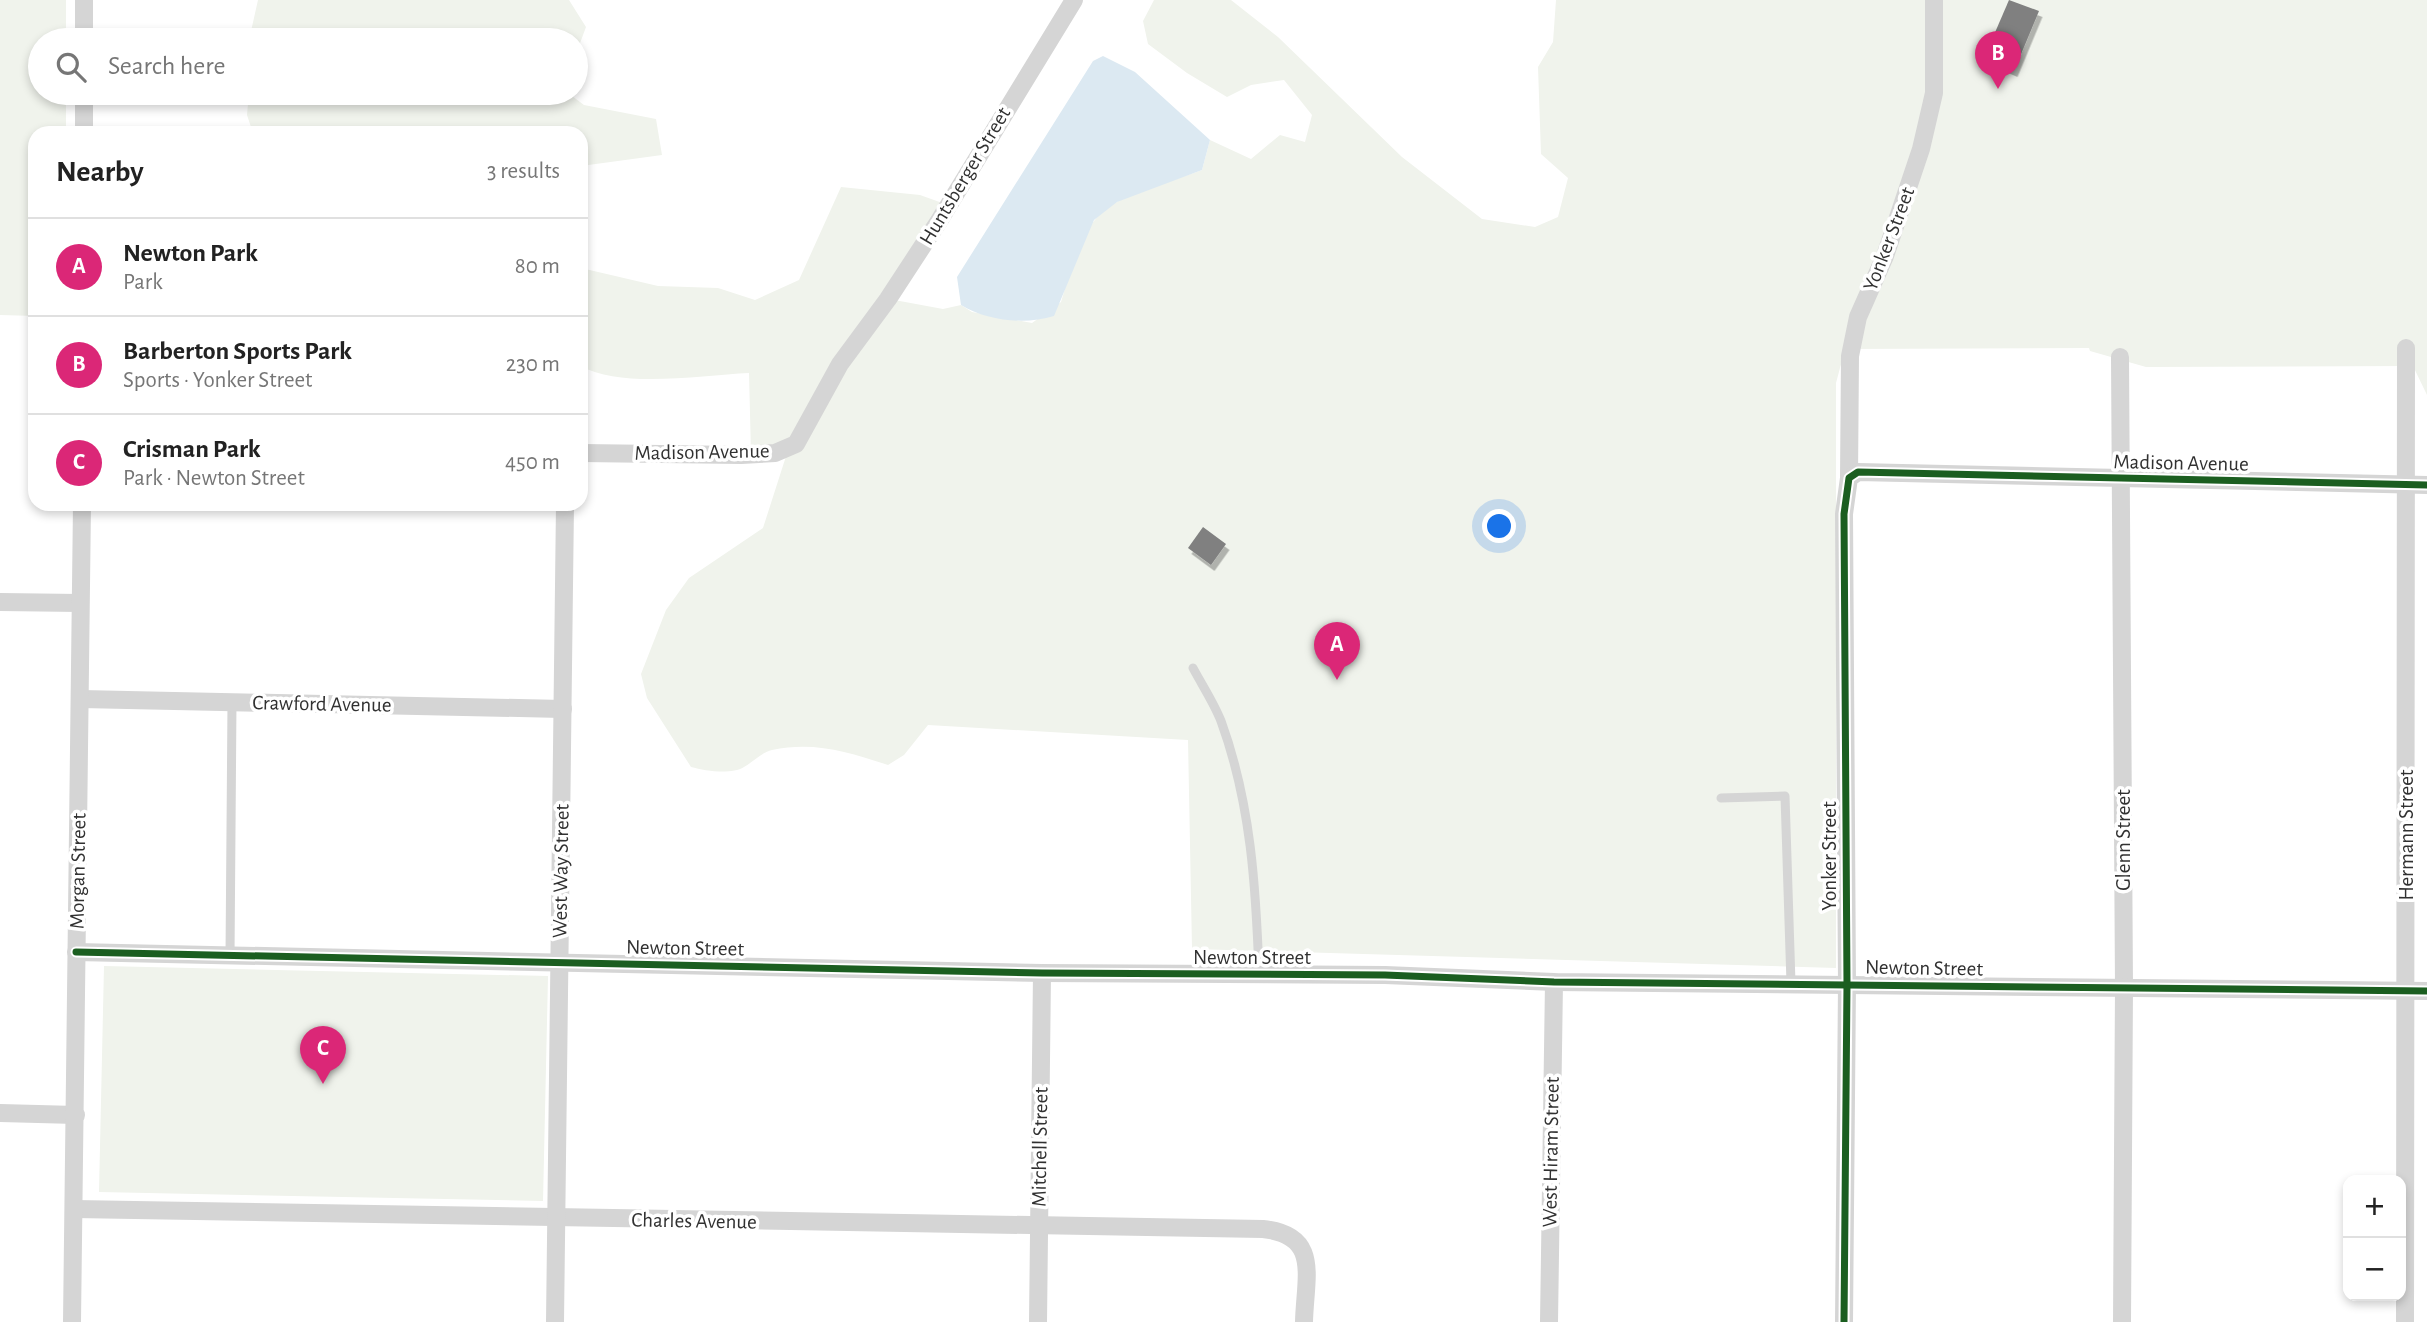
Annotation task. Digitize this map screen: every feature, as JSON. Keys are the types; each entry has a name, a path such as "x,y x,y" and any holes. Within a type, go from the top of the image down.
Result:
{"street":[{"path":"84,0 84,28"},
{"name":"Huntsberger Street","path":"851,348 888,299 939,221 1074,0"},
{"name":"Yonker Street","path":"1844,1322 1847,984 1844,514 1849,478 1850,356 1858,317 1885,256 1921,149 1934,93 1934,0"},
{"path":"84,105 84,126"},
{"name":"Madison Avenue","path":"588,453 741,454 788,449 796,444 851,348"},
{"name":"Hermann Street","path":"2405,1322 2406,348"},
{"name":"Glenn Street","path":"2120,357 2124,987 2122,1322"},
{"name":"Madison Avenue","path":"1849,478 1858,472 2427,485"},
{"name":"Morgan Street","path":"72,1322 82,511"},
{"name":"West Way Street","path":"555,1322 565,511"},
{"path":"0,602 80,603"},
{"name":"Crawford Avenue","path":"81,699 564,709"},
{"name":"Newton Street","path":"76,952 560,964 1385,975 1554,982 2427,991"},
{"name":"Mitchell Street","path":"1038,1322 1042,972"},
{"name":"West Hiram Street","path":"1549,1322 1554,982"},
{"path":"0,1113 76,1115"},
{"name":"Charles Avenue","path":"74,1209 1263,1229 1292,1235 1303,1252 1306,1259 1304,1322"}],"lane":[{"path":"1193,668 1220,719 1245,807 1256,877 1259,974"},
{"path":"230,956 232,702"},
{"path":"1721,798 1785,796 1791,983"}],"shaded area":[{"path":"0,0 66,0 66,28 28,28 28,105 66,105 66,126 28,126 28,316 0,315"},
{"path":"258,0 569,0 586,27 586,28 252,28"},
{"path":"1154,0 1231,0 1278,37 1402,157 1482,219 1535,227 1558,217 1568,178 1541,154 1538,67 1553,42 1556,0 2427,0 2427,395 2413,366 2146,367 2090,351 2089,348 1845,349 1836,383 1836,968 1192,949 1188,740 928,725 904,755 888,765 845,752 802,747 768,751 744,767 732,771 691,767 647,698 641,674 666,610 689,578 763,528 788,450 751,454 749,373 639,379 618,377 588,369 588,270 658,286 718,288 755,300 799,280 841,187 920,195 948,205 889,299 943,309 961,305 972,312 1032,323 1061,302 1074,260 1094,221 1115,203 1129,196 1202,170 1210,140 1251,159 1280,135 1305,142 1312,115 1284,80 1251,85 1227,97 1187,73 1148,44 1143,21"},
{"path":"1103,56 1135,72 1210,140 1202,170 1117,202 1094,220 1054,316 1006,320 982,315 961,305 957,277 1093,61"},
{"path":"248,105 584,105 656,119 662,155 588,165 588,126 251,126 247,115"},
{"path":"104,966 548,976 543,1201 99,1192"}],"building":[{"path":"2009,0 2039,11 2014,71 1984,58"},
{"path":"1203,527 1226,544 1211,565 1188,548"}],"cycle path":[{"path":"1844,1322 1847,984 1844,514 1849,478 1858,472 2427,485"},
{"path":"76,952 1042,973 1385,975 1554,982 2427,991"}],"place":[{"name":"Barberton Sports Park","path":"1998,89"},
{"name":"Newton Park","path":"1337,680"},
{"name":"Crisman Park","path":"323,1084"}]}
